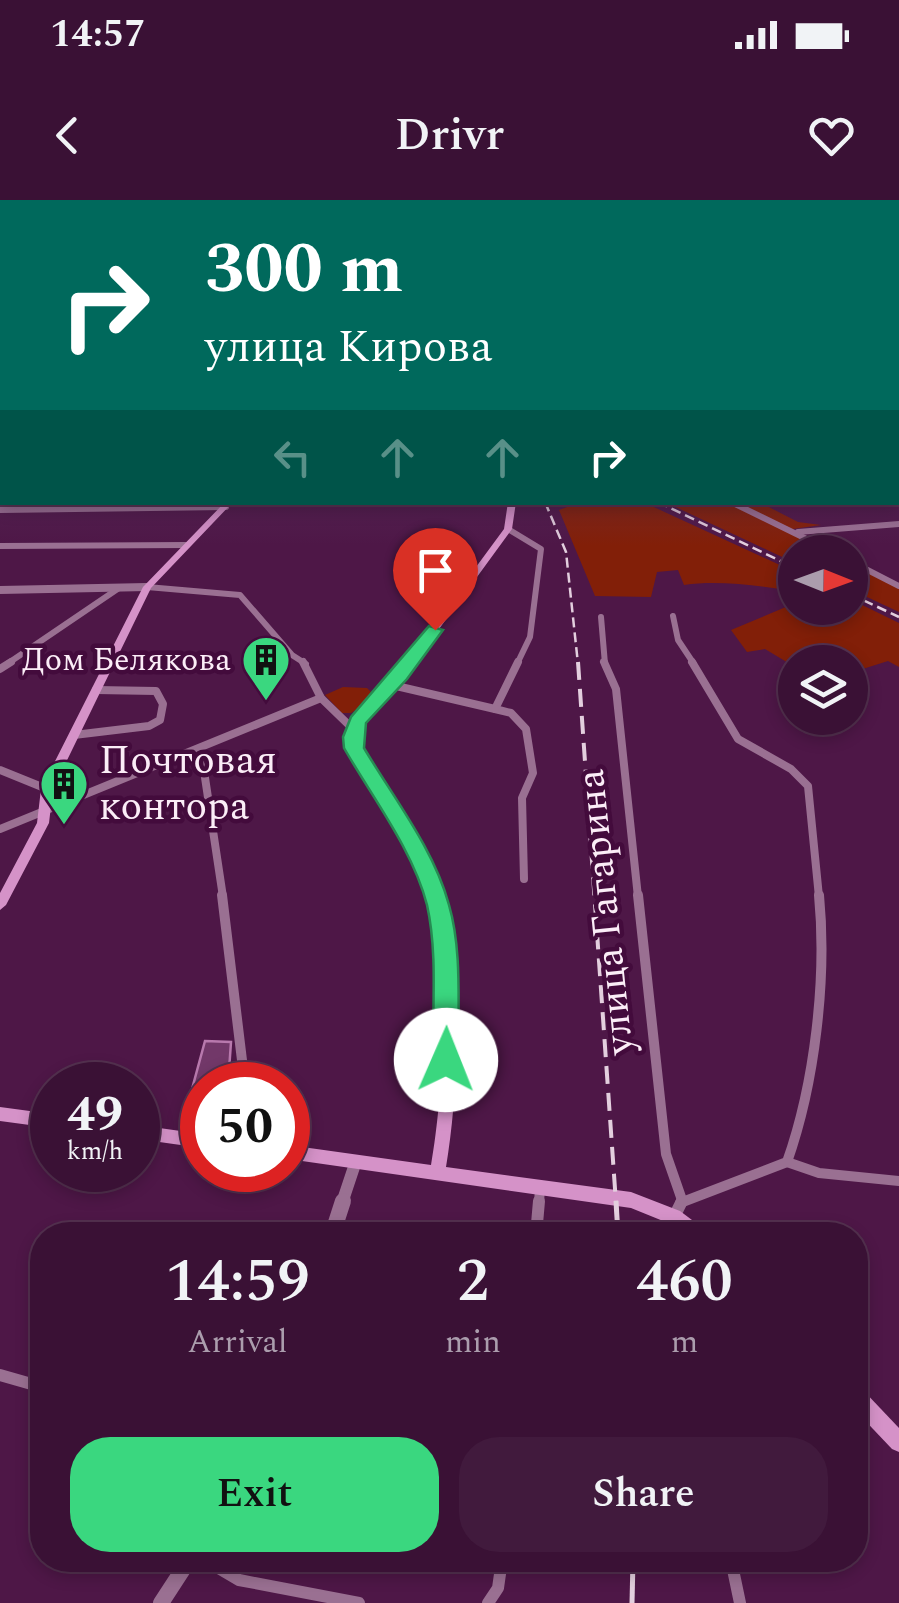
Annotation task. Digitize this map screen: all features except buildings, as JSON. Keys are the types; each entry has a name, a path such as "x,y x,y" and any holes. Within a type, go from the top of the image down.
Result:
{"main road":[{"path":"0,905 46,813 47,789 147,587 228,505"},
{"path":"437,1174 446,1006 438,905 408,839 354,748 353,729 392,685 508,529 512,505"},
{"path":"0,1114 30,1118"},
{"path":"310,1155 632,1200 668,1222"},
{"path":"868,1410 899,1442"}],"street":[{"path":"0,510 228,505"},
{"path":"738,505 802,535"},
{"path":"796,532 899,524"},
{"path":"495,709 530,637 541,549 540,544 508,529"},
{"path":"0,546 187,545"},
{"path":"868,570 899,586"},
{"path":"0,590 147,587 240,595 292,655 306,663 321,698 353,729"},
{"path":"0,668 119,588"},
{"path":"673,616 678,640 720,703 727,726 738,739 791,769 808,786 824,946 802,1119 787,1162"},
{"name":"улица Гагарина","path":"601,617 601,654 616,688 666,1154 682,1200"},
{"path":"392,685 512,713 526,728 533,773 522,798 524,879"},
{"path":"74,734 148,726 160,720 163,704 156,691 96,690"},
{"path":"0,829 321,698"},
{"path":"195,752 204,771 218,857 243,1062"},
{"path":"0,770 47,789"},
{"path":"336,1222 356,1161"},
{"path":"675,1222 682,1200 787,1162 819,1173 899,1181"},
{"path":"537,1222 540,1188"},
{"path":"0,1375 30,1384"},
{"path":"161,1603 182,1572"},
{"path":"225,1572 239,1580 359,1603"},
{"path":"488,1603 498,1588 500,1572"},
{"path":"734,1572 740,1603"}],"shaded area":[{"path":"573,505 649,505 778,564 778,589 725,583 684,585 678,570 657,572 651,597 595,596 559,510"},
{"path":"671,505 765,505 798,522 821,525 786,530 796,535 778,535 778,555"},
{"path":"868,572 899,588 899,612 868,597"},
{"path":"868,608 899,623 899,667 888,661 868,667 868,645 778,645 778,657 765,649 747,652 731,630 778,610 778,625 868,625"},
{"path":"343,687 367,688 376,697 351,713 342,713 325,695"}],"railway":[{"path":"546,505 566,552 578,664"},
{"path":"664,505 778,560"},
{"path":"868,602 899,617"},
{"path":"578,662 616,1203"},
{"path":"616,1201 617,1222"},
{"path":"632,1603 633,1572"}],"place":[{"name":"Дом Белякова","path":"266,702"},
{"name":"Почтовая контора","path":"64,826"}],"route":[{"path":"435,630 401,676 357,721 352,737 354,748 426,871 438,905 444,945 446,1060"}]}
